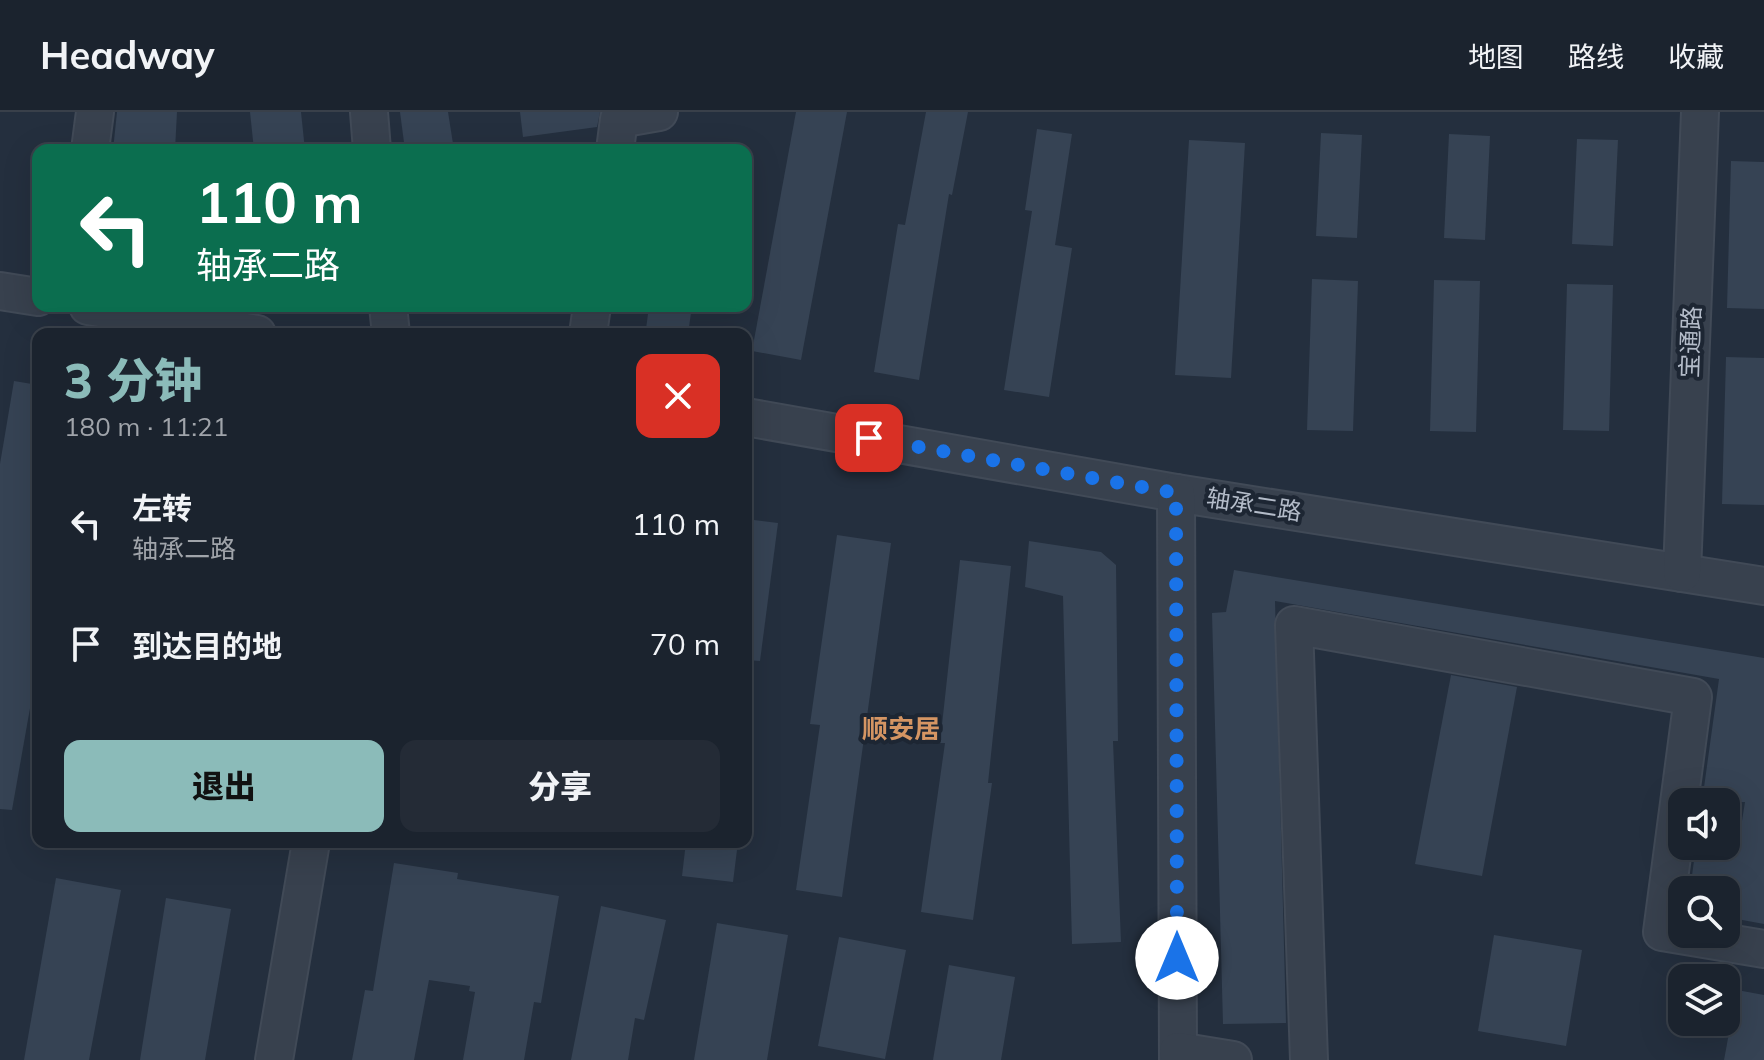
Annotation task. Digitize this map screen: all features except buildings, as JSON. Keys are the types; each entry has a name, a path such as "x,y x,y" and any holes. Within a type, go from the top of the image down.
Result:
{"street":[{"path":"91,144 95,112"},
{"path":"369,112 372,144"},
{"path":"617,127 659,112"},
{"name":"宝通路","path":"1682,573 1700,112"},
{"path":"0,297 0,291 32,296"},
{"path":"124,312 221,328"},
{"name":"轴承二路","path":"752,418 1176,493 1764,586"},
{"path":"1176,493 1178,1055 1233,1060"},
{"path":"1309,1060 1294,625 1693,697 1662,932 1764,949"},
{"path":"274,1060 310,848"}],"district":[{"name":"顺安居","path":"901,729"}],"route":[{"path":"869,438 1176,493 1177,958"}]}
